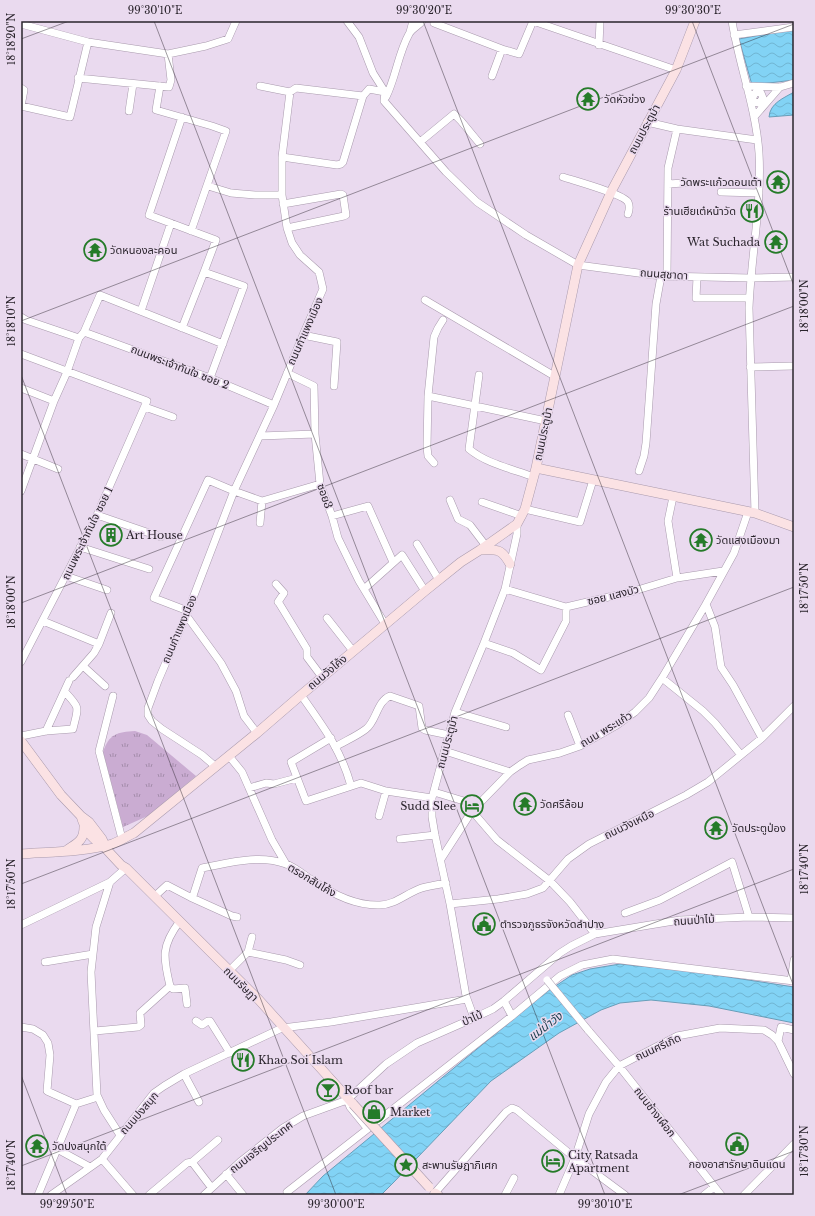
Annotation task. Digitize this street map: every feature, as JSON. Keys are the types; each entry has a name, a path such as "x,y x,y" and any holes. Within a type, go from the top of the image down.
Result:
{"main road":[{"name":"ถนนประตูม้า","path":"521,516 535,472 556,377 578,265 611,193 647,122 676,70 695,21"},
{"path":"535,472 593,480 751,513 794,527"},
{"name":"ถนนวังโค้ง","path":"104,846 113,844 142,827 257,734 322,677 425,591 461,562 483,548 521,516"},
{"path":"483,548 500,551 505,554 510,564"},
{"path":"21,741 61,795 81,816 89,822 102,839 104,846"},
{"path":"66,851 84,836 81,816"},
{"name":"ถนนวังโค้ง","path":"104,846 111,839 142,827"},
{"path":"84,828 94,840 104,846"},
{"path":"21,854 66,851 104,846"},
{"name":"ถนนรัษฎา","path":"104,846 120,865 126,868 258,1000 282,1028 434,1192"}],"street":[{"path":"21,24 88,42 168,54 206,46 228,39 236,21"},
{"path":"347,21 359,38 373,73 385,92 384,101 446,172 477,202 526,235 578,265"},
{"path":"384,101 392,85 402,50 413,21"},
{"path":"410,32 422,21"},
{"path":"434,23 502,49 520,53 533,21 676,70"},
{"path":"599,44 600,21"},
{"path":"732,21 754,117 759,153 758,209 749,298 751,513"},
{"path":"734,34 794,27"},
{"path":"21,88 24,90 21,106 70,117 78,78 88,42"},
{"path":"492,76 502,49"},
{"path":"78,78 169,87 171,80 168,54"},
{"path":"758,98 780,87 794,83"},
{"path":"129,111 133,84"},
{"path":"160,86 156,110 226,131 191,231"},
{"path":"260,86 290,92 296,88 363,96"},
{"path":"746,86 780,87"},
{"path":"746,86 758,98"},
{"path":"754,117 780,87"},
{"path":"282,157 337,165 341,164 343,162 363,96 370,89 385,92"},
{"name":"ถนนกำแพงเมือง","path":"216,768 202,755 152,721 148,715 148,708 187,613 234,491 274,405 286,373 323,289 322,279 319,272 300,255 292,244 287,228 282,195 282,157 290,92"},
{"path":"754,117 758,98"},
{"path":"420,142 454,114 480,144"},
{"path":"182,117 149,215 216,240 182,328"},
{"path":"647,122 677,129 757,140"},
{"path":"639,471 644,456 646,443 655,311 664,276 668,168 677,129"},
{"path":"563,177 611,193 628,202 628,214"},
{"path":"668,184 684,183"},
{"path":"208,186 231,193 282,195"},
{"path":"721,192 759,193"},
{"path":"283,204 341,194 343,195 346,215 287,228"},
{"path":"141,311 171,223"},
{"name":"ถนนสุชาดา","path":"578,265 664,276 750,278 794,277"},
{"path":"204,272 244,286 210,378"},
{"path":"697,277 696,298 749,298"},
{"path":"21,491 79,338 84,332 100,295 223,344"},
{"path":"424,300 556,377"},
{"path":"21,317 79,338"},
{"path":"434,463 428,456 427,447 428,396 434,337 443,320"},
{"name":"ถนนพระเจ้าทันใจ ซอย 2","path":"84,332 210,378 274,405"},
{"path":"303,335 337,342 334,386"},
{"path":"21,354 146,404 173,417"},
{"path":"750,367 794,366"},
{"name":"ซอย3","path":"286,373 314,386 315,434 320,484 332,516 338,538 364,590 385,624"},
{"path":"479,375 474,406 470,449 478,455 493,462 535,472"},
{"path":"21,388 54,401"},
{"path":"428,396 546,421"},
{"name":"ถนนพระเจ้าทันใจ ซอย 1","path":"21,662 97,515 146,404"},
{"path":"260,436 315,434"},
{"path":"21,454 58,469"},
{"path":"257,734 244,716 236,691 220,663 187,613 154,598 208,480 262,501 320,484"},
{"path":"482,502 521,516 580,522 593,480"},
{"path":"673,497 668,521 677,578"},
{"path":"450,500 458,519 470,525 483,548"},
{"path":"260,523 262,501"},
{"path":"332,516 368,506 393,562"},
{"name":"ถนน พระแก้ว","path":"441,859 475,808 510,772 528,760 560,753 580,746 617,725 635,712 649,698 706,604 734,553 751,513"},
{"path":"97,515 161,537"},
{"name":"ถนนประตูม้า","path":"474,1018 468,999 446,883 435,835 432,817 433,795 455,712 484,644 504,589 521,516"},
{"path":"417,544 439,580"},
{"path":"80,547 150,569"},
{"path":"364,590 402,554 425,591"},
{"name":"ซอย แสงบัว","path":"504,589 566,607 634,591 677,578 723,571"},
{"path":"66,576 107,590"},
{"path":"276,584 284,593 278,602 307,649 307,657 322,677"},
{"path":"706,604 715,627 722,667 762,738"},
{"path":"484,644 513,653 541,670 566,621 566,607"},
{"path":"46,731 71,679 94,654 111,613"},
{"path":"327,618 353,651"},
{"path":"43,621 99,644"},
{"path":"83,666 105,686"},
{"path":"662,678 715,723 741,755"},
{"path":"21,736 46,731 73,729 77,710 76,704 65,692"},
{"path":"301,695 331,738 344,762 351,786"},
{"path":"113,696 99,751 121,835"},
{"path":"335,746 368,729 377,710 387,697 390,696 419,706 422,728 425,730 449,735"},
{"name":"ถนนวังเหนือ","path":"450,904 498,899 527,894 543,888 568,859 589,844 686,795 708,782 762,738 794,706"},
{"path":"455,712 506,727"},
{"path":"568,715 580,746"},
{"path":"331,738 292,762 306,801 361,783 386,791 433,795 475,808 497,840 550,881 570,902 595,934"},
{"path":"445,751 510,772"},
{"path":"229,756 242,772 272,840 286,864"},
{"path":"249,788 266,783 274,784 297,778"},
{"path":"380,816 386,791"},
{"path":"400,839 435,835"},
{"name":"ตรอกสันโค้ง","path":"190,897 193,896 202,868 242,860 262,859 286,864 345,899 359,903 379,905 389,904 419,889 446,883"},
{"path":"625,912 660,900 732,862 749,917"},
{"path":"21,925 110,882 126,868"},
{"path":"110,882 96,927 91,972 98,1097 104,1110 120,1135"},
{"path":"154,896 167,885 232,916 238,917"},
{"name":"ถนนป่าไม้","path":"595,934 680,920 749,917 794,918"},
{"path":"170,986 165,968 165,949 170,935 180,921"},
{"name":"ป่าไม้","path":"350,1102 386,1064 417,1043 493,1009 539,970 571,946 595,934"},
{"path":"229,971 248,952 252,937"},
{"path":"248,952 286,960 300,965"},
{"path":"45,962 93,954"},
{"path":"287,1192 512,1016 560,976 582,965 613,959 793,981 794,960"},
{"name":"ถนนช้างเผือก","path":"539,970 619,1066 721,1195"},
{"path":"95,1031 138,1027 141,1025 140,1013 170,986"},
{"path":"170,986 173,988 185,988 187,1004"},
{"name":"ถนนปงสนุก","path":"50,1195 102,1159 154,1094 164,1086 184,1074 230,1052 282,1028 331,1022 468,999"},
{"path":"504,1001 512,1016"},
{"path":"196,1021 202,1025 210,1021 230,1052"},
{"path":"778,1041 781,1027 794,1030"},
{"path":"21,1028 33,1029 43,1035 48,1043 50,1055 47,1091 76,1104 98,1097"},
{"name":"ถนนศรีเกิด","path":"619,1066 677,1036 720,1028 764,1030 778,1041 794,1074"},
{"path":"559,1195 575,1158 589,1114 606,1082 619,1066"},
{"path":"184,1074 199,1102"},
{"path":"350,1102 350,1107 367,1128"},
{"name":"ถนนเจริญประเทศ","path":"204,1195 226,1174 295,1120 350,1102"},
{"path":"38,1195 76,1104"},
{"path":"434,1192 451,1175 506,1112 512,1108 517,1110 575,1158 625,1195"},
{"path":"149,1195 187,1163 192,1162 218,1140"},
{"path":"744,1195 794,1144"},
{"path":"57,1149 90,1167"},
{"path":"102,1159 133,1195"},
{"path":"192,1162 212,1187"},
{"path":"226,1174 243,1195"},
{"path":"505,1195 514,1178"},
{"path":"704,1195 714,1187"}],"green space":[{"path":"135,731 147,735 196,776 150,815 123,827 103,752 108,741 114,735 123,732"}],"water":[{"path":"793,29 794,80 752,85 739,39"},
{"path":"794,92 794,115 769,117 772,108 775,105"},
{"name":"แม่น้ำวัง","path":"620,964 689,971 794,987 794,1023 709,1006 651,1000 620,1003 601,1010 559,1033 491,1081 381,1195 305,1195 323,1176 545,993 572,975 590,969"}],"place":[{"name":"วัดหัวข่วง","path":"588,99"},
{"name":"วัดพระแก้วดอนเต้า","path":"778,182"},
{"name":"ร้านเฮียเต๋หน้าวัด","path":"752,211"},
{"name":"Wat Suchada","path":"776,242"},
{"name":"วัดหนองละคอน","path":"95,250"},
{"name":"Art House","path":"111,535"},
{"name":"วัดแสงเมืองมา","path":"701,540"},
{"name":"วัดศรีล้อม","path":"525,804"},
{"name":"Sudd Slee","path":"472,806"},
{"name":"วัดประตูป่อง","path":"716,828"},
{"name":"ตำรวจภูธรจังหวัดลำปาง","path":"484,924"},
{"name":"Khao Soi Islam","path":"243,1060"},
{"name":"Roof bar","path":"328,1090"},
{"name":"Market","path":"374,1112"},
{"name":"กองอาสารักษาดินแดน","path":"737,1144"},
{"name":"วัดปงสนุกใต้","path":"37,1146"},
{"name":"City Ratsada Apartment","path":"553,1161"},
{"name":"สะพานรัษฎาภิเศก","path":"406,1165"}]}
